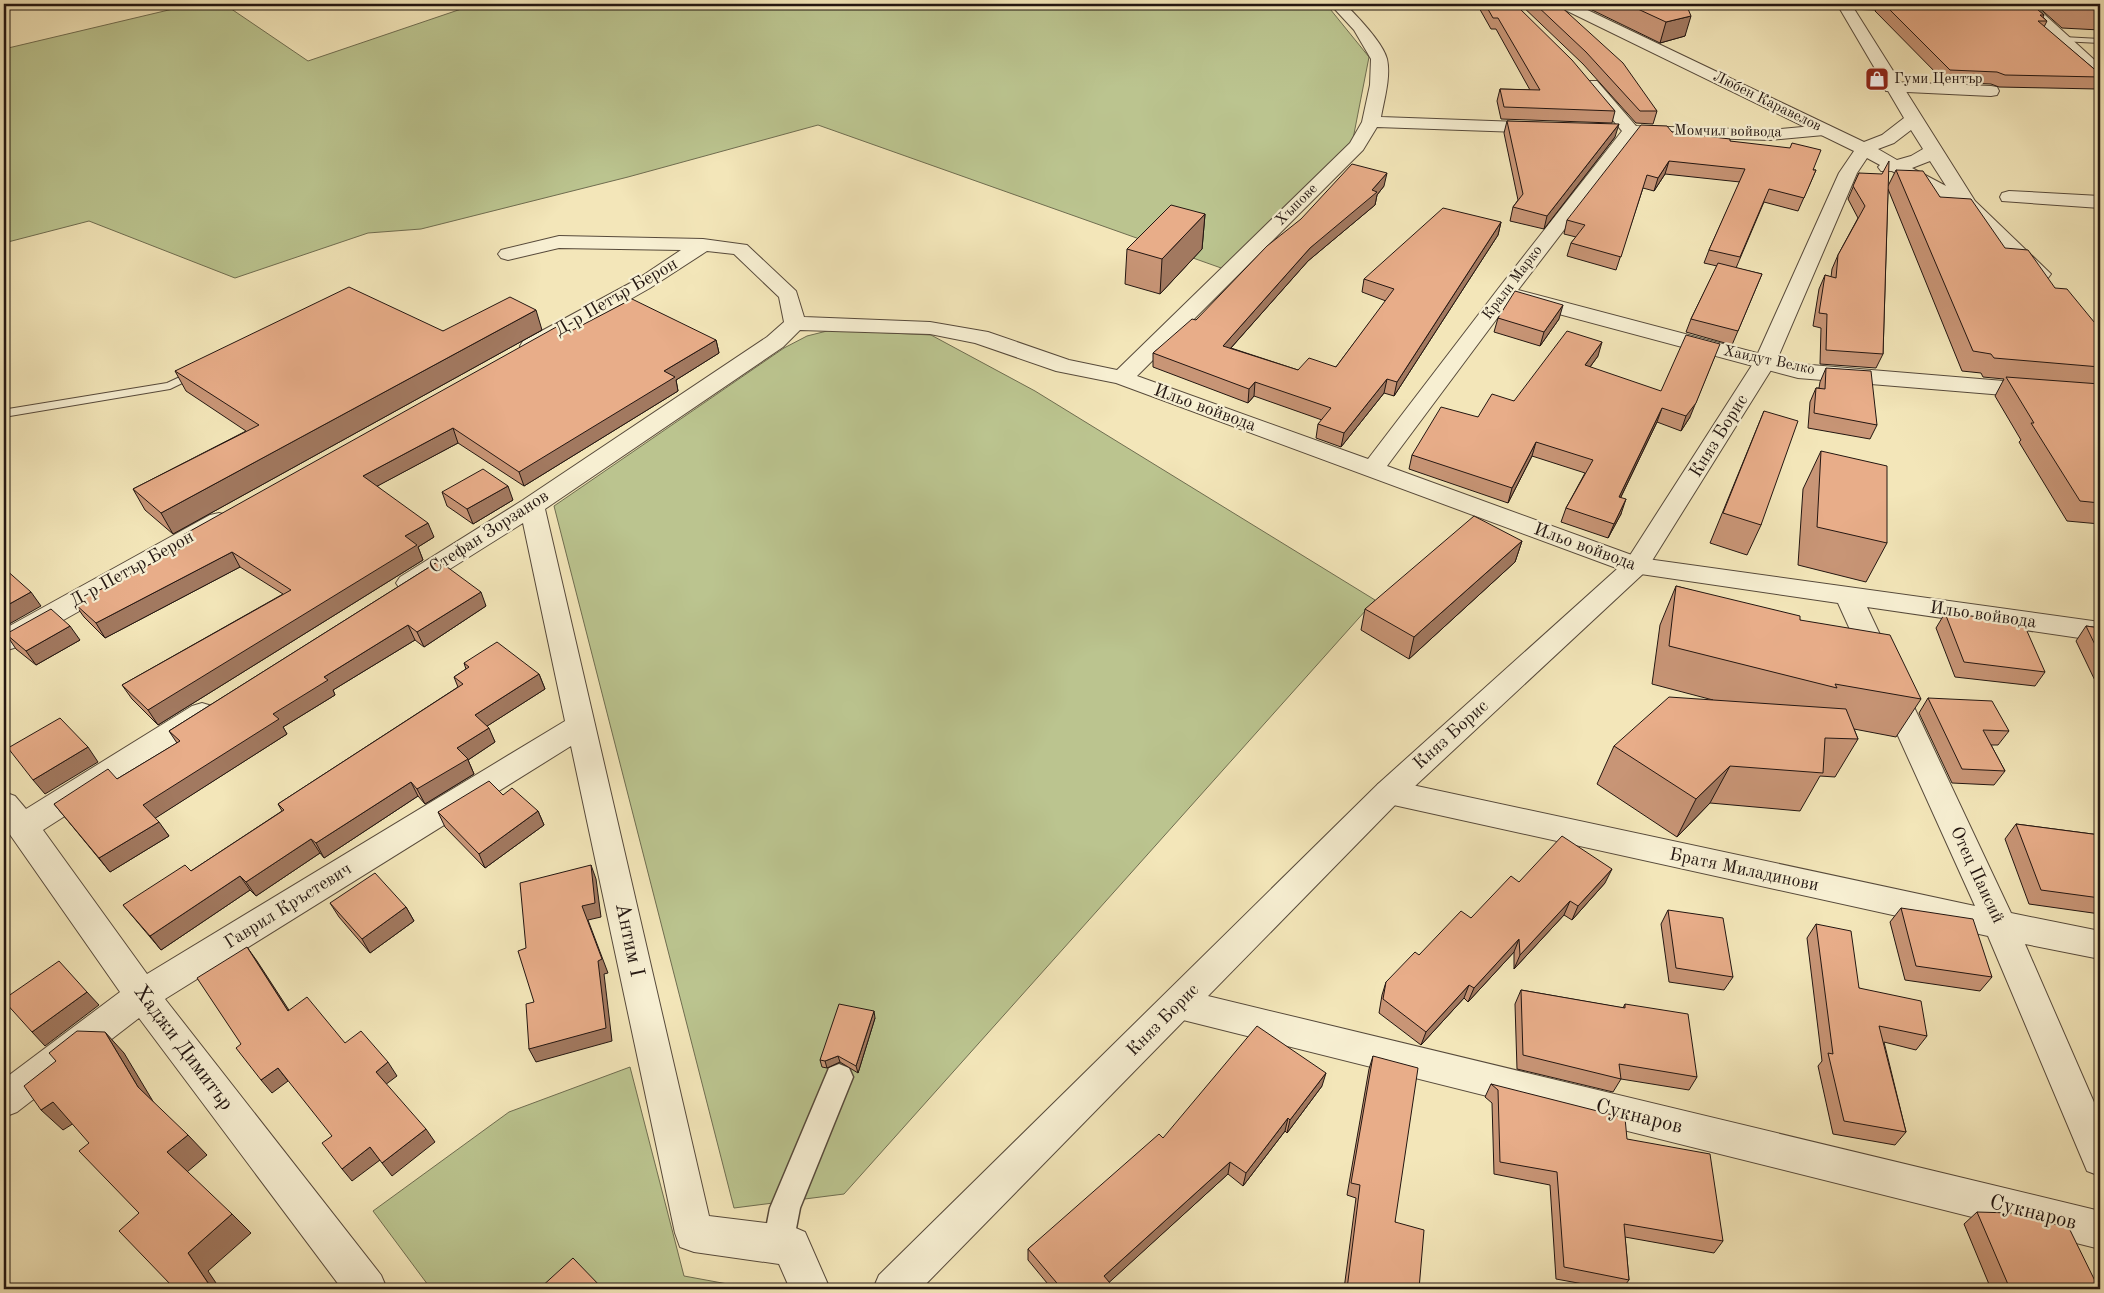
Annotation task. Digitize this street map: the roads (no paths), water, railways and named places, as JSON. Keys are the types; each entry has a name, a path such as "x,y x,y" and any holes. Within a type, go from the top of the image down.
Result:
{"street":[{"name":"Хъшове","path":"1122,378 1357,146 1371,122 1378,85 1378,59 1360,28 1336,4"},
{"name":"Любен Каравелов","path":"1564,4 1864,149 1968,205"},
{"path":"1835,4 1931,6"},
{"path":"1844,4 1892,86 1968,205 2052,285"},
{"path":"2020,7 2063,39 2100,73"},
{"path":"1582,75 1605,101 1621,131"},
{"path":"1892,86 1991,91"},
{"path":"1864,149 1888,139 1905,129 1913,120"},
{"path":"1371,122 1561,128"},
{"name":"Момчил войвода","path":"1621,131 1770,135 1824,130"},
{"name":"Крали Марко","path":"1373,469 1504,293 1621,131"},
{"name":"Княз Борис","path":"893,1289 1389,792 1636,566 1765,362 1848,173 1864,149"},
{"path":"1848,173 1916,160 1928,155 1932,150"},
{"path":"2009,197 2100,202"},
{"path":"508,254 559,242 703,245 740,250 789,295 795,323"},
{"name":"Д-р Петър Берон","path":"513,357 642,284 703,245"},
{"name":"Хаидут Велко","path":"1504,293 1798,371 2100,396"},
{"name":"Ильо войвода","path":"795,323 930,328 980,337 1064,366 1122,378 1636,566 2100,631"},
{"name":"Стефан Зорзанов","path":"390,595 532,506 776,342 795,323"},
{"name":"Антим I","path":"532,506 694,1233 791,1246 810,1289"},
{"name":"Д-р Петър Берон","path":"4,641 237,511"},
{"name":"Отец Паисий","path":"1848,596 2000,926 2100,1158"},
{"path":"13,815 223,700"},
{"name":"Гаврил Кръстевич","path":"4,1100 142,995 582,725"},
{"name":"Братя Миладинови","path":"1389,792 2000,926 2100,945"},
{"name":"Хаджи Димитър","path":"13,815 142,995 367,1289"},
{"name":"Сукнаров","path":"1179,1004 2100,1230"},
{"path":"778,1244 785,1208 839,1076"}],"lane":[{"path":"2063,39 2100,41"},
{"path":"4,414 12,411 170,386 212,365"}],"place":[{"name":"Гуми Център","path":"1877,79"}]}
